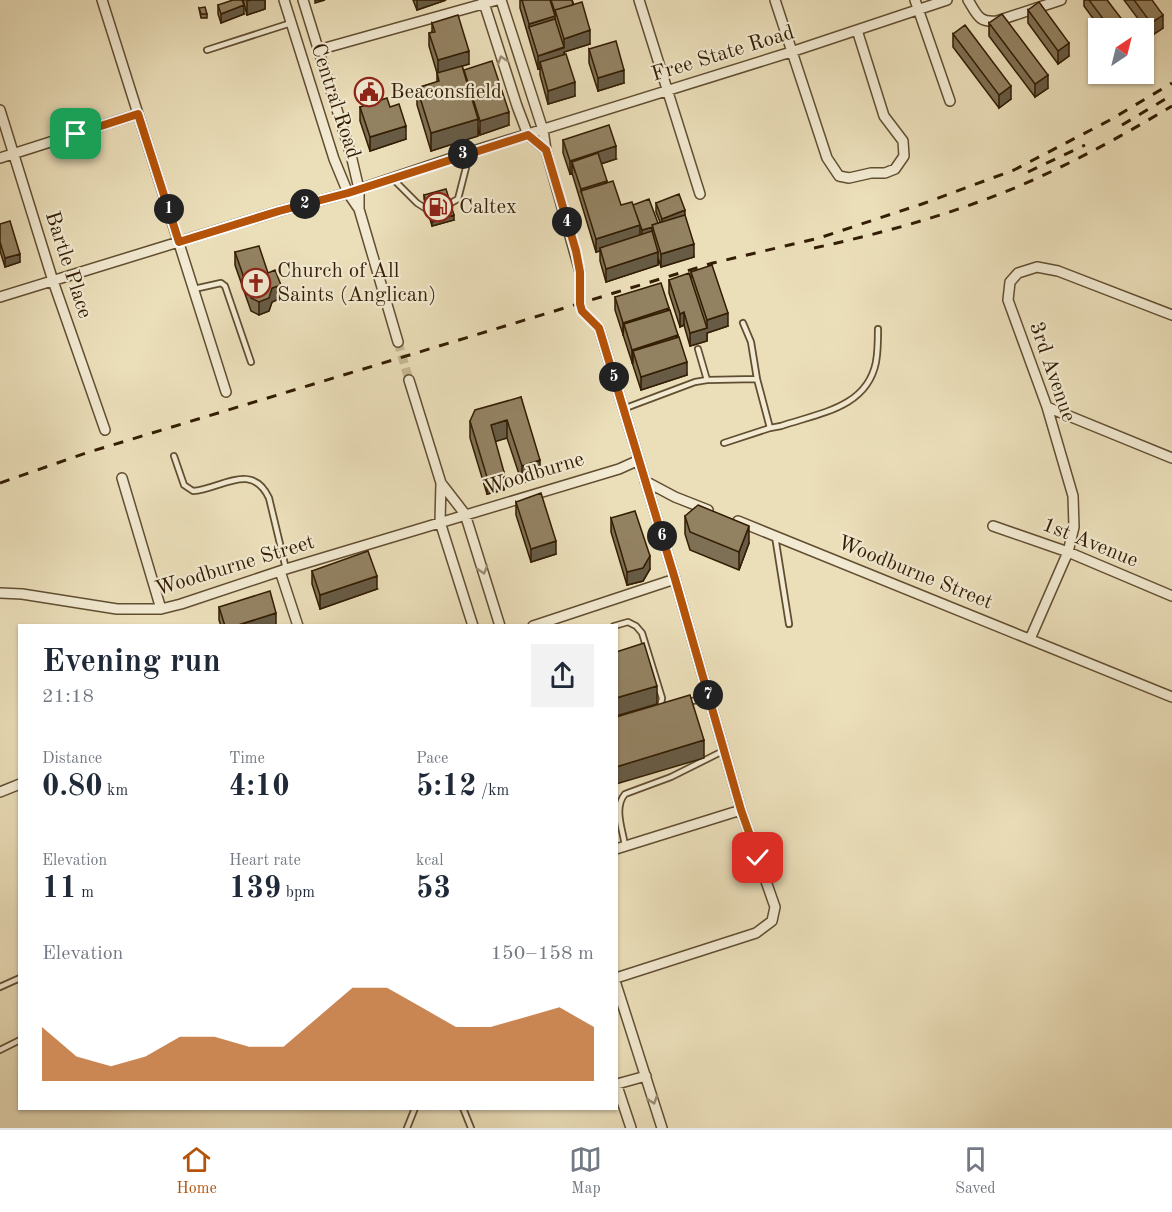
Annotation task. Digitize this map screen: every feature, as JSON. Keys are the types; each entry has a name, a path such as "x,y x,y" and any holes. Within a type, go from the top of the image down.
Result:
{"street":[{"path":"102,0 226,392"},
{"name":"Central Road","path":"284,0 334,159 348,193 359,209"},
{"name":"Central Road","path":"303,0 351,155 359,189 359,209 398,342"},
{"path":"318,50 483,2 499,0 543,130 546,150 580,272"},
{"path":"639,0 700,194"},
{"path":"775,0 827,158 839,176 849,178 871,173 885,173 895,169 904,156 903,141 884,116 857,30"},
{"path":"915,0 950,101"},
{"name":"Free State Road","path":"0,297 279,211 348,193 947,0"},
{"path":"968,0 980,19 987,22 997,21 1061,0"},
{"path":"483,2 528,135 546,150"},
{"name":"Bartle Place","path":"0,111 53,281 105,430"},
{"path":"0,158 138,114"},
{"name":"3rd Avenue","path":"1030,639 1068,552 1074,527 1073,496 1047,407 1008,300 1010,282 1018,273 1037,267 1058,271 1172,315"},
{"path":"599,328 675,579 741,810 775,907 772,921 756,933 618,977"},
{"path":"409,380 441,483 440,522 472,624"},
{"path":"1047,407 1172,458"},
{"name":"Woodburne","path":"440,522 618,469 639,460"},
{"path":"122,478 161,609"},
{"path":"645,481 675,497 719,514"},
{"path":"441,483 465,514 499,624"},
{"name":"Woodburne Street","path":"730,519 1172,697"},
{"name":"Woodburne Street","path":"0,593 22,594 117,609 161,609 440,522"},
{"name":"1st Avenue","path":"993,526 1068,552 1172,596"},
{"path":"283,570 297,624"},
{"path":"539,624 675,579"},
{"path":"0,792 18,784"},
{"path":"621,848 741,810"},
{"path":"618,990 662,1128"},
{"path":"618,1084 646,1076"},
{"path":"618,1087 632,1128"}],"lane":[{"path":"207,50 291,23"},
{"path":"449,204 458,199 470,152"},
{"path":"392,178 417,203 428,210"},
{"path":"194,290 221,284 225,286 251,362"},
{"path":"743,323 751,342 757,379 770,428"},
{"path":"724,443 851,401 864,390 873,373 878,329"},
{"path":"698,350 707,380"},
{"path":"623,409 695,382 757,379"},
{"path":"174,456 184,485 194,491 244,478 258,483 265,490 269,498 283,570"},
{"path":"775,537 789,624"},
{"path":"618,625 628,622 642,633 662,698 661,708"},
{"path":"680,704 709,698"},
{"path":"655,714 661,708 671,706"},
{"path":"621,848 618,812 620,800 625,794 671,777 724,751"},
{"path":"0,987 18,979"},
{"path":"0,1050 18,1041"},
{"path":"407,1128 415,1110"},
{"path":"465,1110 471,1128"}],"path":[{"path":"580,272 582,311 599,328"}],"building":[{"path":"233,0 242,0 244,5 221,14 218,5"},
{"path":"522,0 550,0 555,16 529,24"},
{"path":"551,0 572,0 573,5 555,10 555,12"},
{"path":"1089,0 1107,0 1121,18 1102,18"},
{"path":"1134,0 1152,0 1163,15 1154,21 1154,18 1147,18"},
{"path":"582,2 590,30 564,39 555,10"},
{"path":"1039,2 1069,43 1058,51 1028,10"},
{"path":"205,7 207,14 201,14 199,8"},
{"path":"1002,14 1048,75 1035,84 989,23"},
{"path":"458,15 469,51 438,60 429,33 435,32 432,23"},
{"path":"555,19 564,47 538,56 529,27"},
{"path":"965,25 1011,86 999,95 953,34"},
{"path":"616,41 624,70 598,78 589,49"},
{"path":"566,54 575,82 548,91 540,62"},
{"path":"492,61 509,112 480,121 464,70"},
{"path":"462,66 478,119 431,133 417,88 439,81 437,73"},
{"path":"387,98 390,107 399,104 406,126 370,137 360,107"},
{"path":"609,125 616,146 570,161 563,140"},
{"path":"598,153 607,181 581,189 572,162"},
{"path":"613,181 621,205 632,202 640,225 596,239 581,191"},
{"name":"Caltex","path":"446,189 454,215 432,222 424,195"},
{"path":"679,194 685,210 662,219 656,203"},
{"path":"649,199 658,223 642,230 633,205"},
{"path":"685,215 694,244 661,254 652,225"},
{"path":"10,221 20,254 5,258 0,242 0,224"},
{"path":"652,231 658,252 606,269 600,248"},
{"path":"259,246 268,273 275,270 281,285 272,288 269,298 259,302 251,298 235,252"},
{"path":"712,265 728,313 707,320 691,272"},
{"path":"689,273 707,328 690,333 684,312 680,314 669,280"},
{"path":"661,283 669,308 623,323 615,297"},
{"path":"670,310 678,335 632,350 624,324"},
{"path":"679,337 687,362 641,377 633,351"},
{"path":"521,397 540,460 522,466 507,420 491,425 504,472 487,477 470,421 475,410"},
{"path":"541,493 556,541 531,549 516,502"},
{"path":"698,505 749,526 739,552 690,532 685,516"},
{"path":"635,511 650,556 643,568 627,572 611,518"},
{"path":"368,551 377,576 320,595 312,571"},
{"path":"270,591 276,613 241,624 224,624 219,607"},
{"path":"644,643 657,686 618,697 618,651"},
{"path":"690,695 704,740 618,766 618,716"}],"tunnel":[{"path":"398,342 409,380"}],"railway":[{"path":"0,483 86,453 713,263 819,238 922,204 1014,170 1110,120 1172,83"},
{"path":"1122,125 1172,95"},
{"path":"814,248 917,222 992,197 1077,159 1172,106"},
{"path":"1028,172 1085,145"}],"place":[{"name":"Beaconsfield","path":"369,92"},
{"name":"Caltex","path":"438,207"},
{"name":"Church of All Saints (Anglican)","path":"256,283"}],"route":[{"path":"76,134 138,114 179,242 279,211 348,193 528,135 546,150 576,251 580,272 582,311 599,328 675,579 741,810 758,858"}]}
